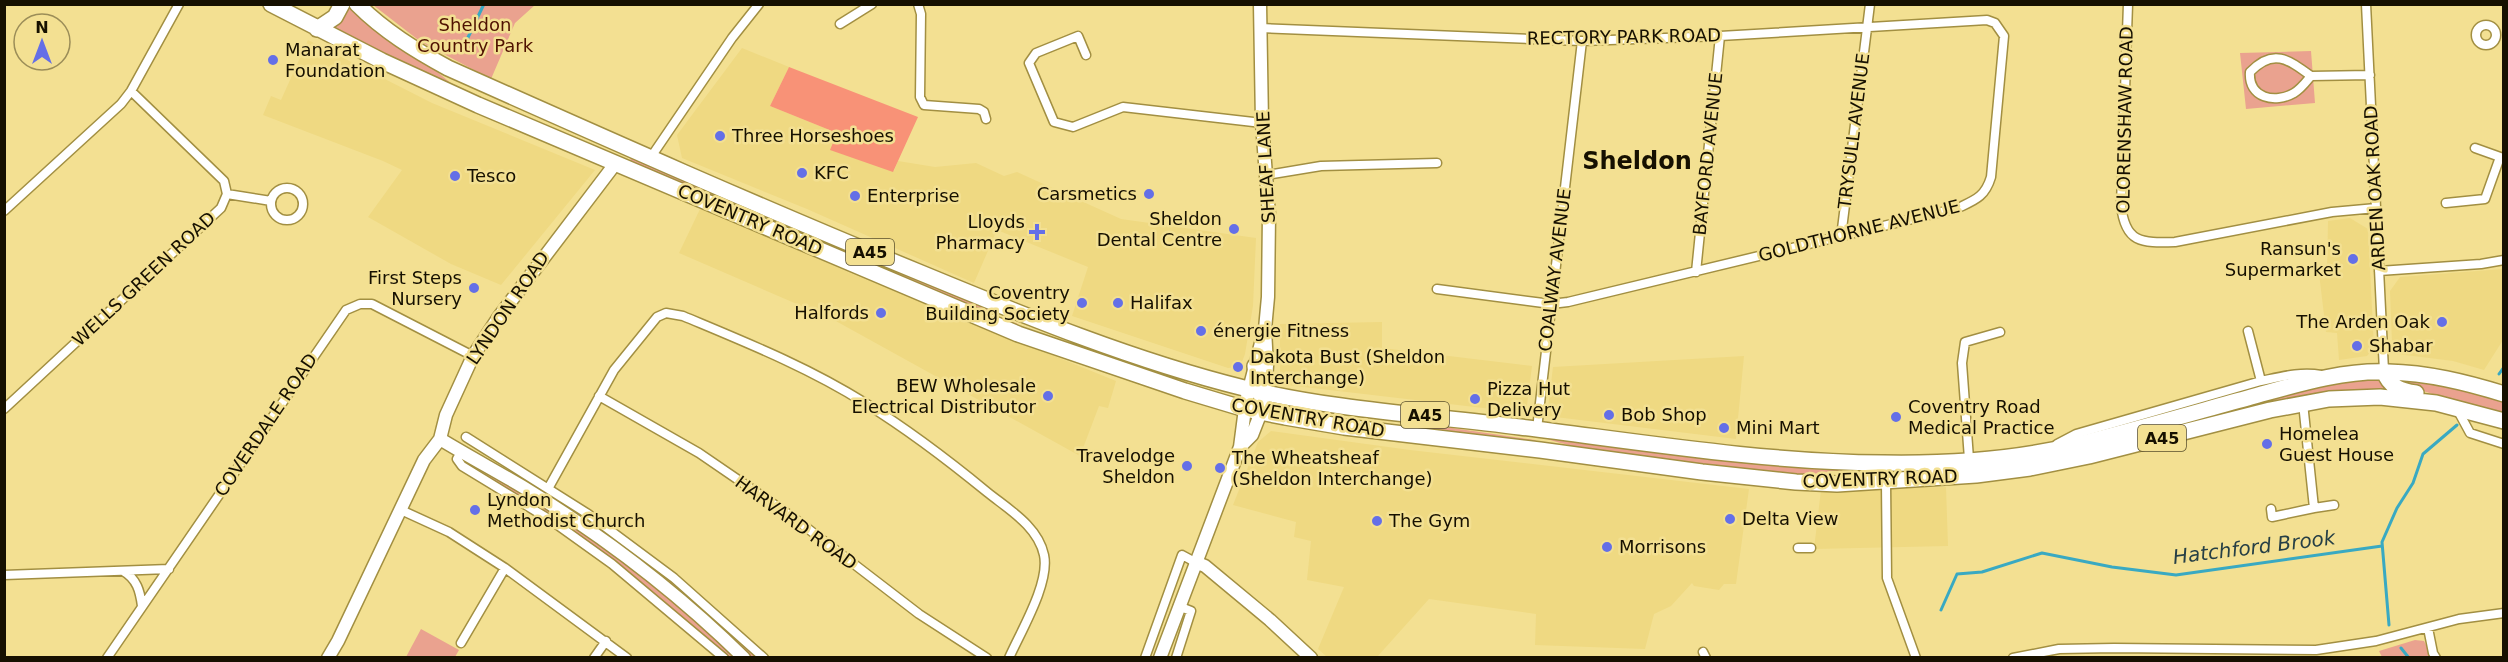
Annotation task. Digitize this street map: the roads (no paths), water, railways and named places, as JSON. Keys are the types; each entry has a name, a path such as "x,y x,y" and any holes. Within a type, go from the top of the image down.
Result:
{"highway":[{"name":"A45","path":"271,4 317,29"},
{"path":"317,29 335,17 342,4"},
{"name":"COVENTRY ROAD","path":"357,4 371,19 404,44 448,68 651,158 812,229 1006,308 1092,340 1119,356 1255,402 1356,408 1386,418 1539,439 1578,451 1586,456 1702,472 1837,484 1886,482 2030,468 2089,456 2303,403 2346,398 2380,397 2436,403 2504,421"},
{"name":"COVENTRY ROAD","path":"317,29 478,105 550,134 615,164 710,201 1018,334 1108,367 1255,402 1344,427 1401,433 1539,439 1777,459 1884,463 1969,459 2070,447 2330,377 2384,371 2457,380 2504,394"},
{"path":"448,68 475,90 612,151 615,164"},
{"path":"1255,402 1261,366"},
{"path":"2384,371 2386,378 2399,390 2428,395 2436,403"}],"street":[{"path":"4,211 121,104 131,91 179,4"},
{"path":"651,158 732,38 759,4"},
{"path":"840,24 872,4"},
{"path":"918,4 921,14 920,97 924,105 979,109 984,112 986,119"},
{"name":"SHEAF LANE","path":"1260,4 1262,123 1267,175 1269,251 1261,366"},
{"name":"TRYSULL AVENUE","path":"1841,237 1870,4"},
{"name":"OLORENSHAW ROAD","path":"2128,4 2121,205 2123,223 2135,238 2149,243 2175,242 2332,212 2376,208"},
{"name":"ARDEN OAK ROAD","path":"2366,4 2384,371"},
{"name":"RECTORY PARK ROAD","path":"1260,28 1582,41 1720,36 1987,20"},
{"name":"GOLDTHORNE AVENUE","path":"1437,289 1551,304 1568,302 1958,208 1984,194 1991,177 2005,42 2000,28 1987,20"},
{"path":"1086,55 1078,36 1036,53 1029,63 1054,122 1073,127 1123,107 1262,123"},
{"name":"BAYFORD AVENUE","path":"1696,272 1720,36"},
{"name":"COALWAY AVENUE","path":"1539,439 1551,304 1582,41"},
{"path":"2311,76 2295,93 2279,99 2260,96 2250,86 2249,79 2254,67 2275,57 2285,58 2311,76 2370,75"},
{"name":"WELLS GREEN ROAD","path":"4,409 221,208 227,194 224,181 131,91"},
{"path":"2446,203 2485,199 2502,157 2475,148"},
{"path":"1267,175 1321,166 1437,163"},
{"name":"LYNDON ROAD","path":"328,657 338,641 424,460 440,439 446,415 473,356 522,283 615,164"},
{"path":"227,194 271,201"},
{"path":"2379,271 2481,264 2504,260"},
{"name":"COVERDALE ROAD","path":"107,657 170,569 346,310 360,304 372,304 473,356"},
{"path":"549,487 614,370 652,321 666,313 683,316 761,349 865,402 952,464 1031,529 1041,543 1044,558 1043,578 1009,657"},
{"path":"2248,331 2261,381"},
{"path":"1969,459 1962,363 1965,342 2000,332"},
{"name":"COVENTRY ROAD","path":"2043,451 2076,434 2261,381 2311,373 2330,377"},
{"name":"HARVARD ROAD","path":"599,396 699,453 794,518 919,614 987,657"},
{"path":"1160,657 1240,447 1241,433 1255,402"},
{"path":"1240,447 1252,435 1255,402"},
{"path":"2303,403 2314,508"},
{"path":"2456,407 2469,433 2504,444"},
{"path":"440,439 524,488 608,544 744,657"},
{"path":"470,439 549,487 674,578 764,657"},
{"path":"461,452 457,459 462,466 552,521 603,557 724,657"},
{"path":"524,488 533,477"},
{"path":"1886,482 1887,578 1916,657"},
{"path":"559,511 567,500"},
{"path":"2271,509 2272,517 2334,505"},
{"path":"401,510 449,532 505,568 627,657"},
{"path":"1798,548 1811,548"},
{"path":"1144,657 1182,555 1205,566 1311,657"},
{"path":"461,643 505,568"},
{"path":"4,575 170,569"},
{"path":"123,571 136,583 142,606"},
{"path":"1176,657 1191,611 1178,606"},
{"path":"2015,657 2059,649 2316,650 2376,642 2459,619 2504,613"},
{"path":"2428,628 2433,653 2436,657"},
{"path":"594,657 606,641"}],"waterway":[{"path":"462,50 484,4"},
{"name":"Hatchford Brook","path":"2499,374 2504,367"},
{"name":"Hatchford Brook","path":"2389,625 2382,542 2397,508 2413,483 2423,454 2457,425"},
{"name":"Hatchford Brook","path":"1941,610 1957,574 1982,572 2042,553 2112,567 2176,575 2382,546"},
{"name":"Hatchford Brook","path":"2401,648 2409,658"}],"place":[{"name":"Manarat Foundation","path":"273,60"},
{"name":"Three Horseshoes","path":"720,136"},
{"name":"KFC","path":"802,173"},
{"name":"Tesco","path":"455,176"},
{"name":"Carsmetics","path":"1149,194"},
{"name":"Enterprise","path":"855,196"},
{"name":"Sheldon Dental Centre","path":"1234,229"},
{"name":"Lloyds Pharmacy","path":"1037,232"},
{"name":"Ransun's Supermarket","path":"2353,259"},
{"name":"First Steps Nursery","path":"474,288"},
{"name":"Coventry Building Society","path":"1082,303"},
{"name":"Halifax","path":"1118,303"},
{"name":"Halfords","path":"881,313"},
{"name":"The Arden Oak","path":"2442,322"},
{"name":"énergie Fitness","path":"1201,331"},
{"name":"Shabar","path":"2357,346"},
{"name":"Dakota Bust (Sheldon Interchange)","path":"1238,367"},
{"name":"BEW Wholesale Electrical Distributor","path":"1048,396"},
{"name":"Pizza Hut Delivery","path":"1475,399"},
{"name":"Bob Shop","path":"1609,415"},
{"name":"Coventry Road Medical Practice","path":"1896,417"},
{"name":"Mini Mart","path":"1724,428"},
{"name":"Homelea Guest House","path":"2267,444"},
{"name":"Travelodge Sheldon","path":"1187,466"},
{"name":"The Wheatsheaf (Sheldon Interchange)","path":"1220,468"},
{"name":"Lyndon Methodist Church","path":"475,510"},
{"name":"Delta View","path":"1730,519"},
{"name":"The Gym","path":"1377,521"},
{"name":"Morrisons","path":"1607,547"}],"district":[{"name":"Sheldon","path":"1637,161"}],"park label":[{"name":"Sheldon Country Park","path":"475,36"}]}
